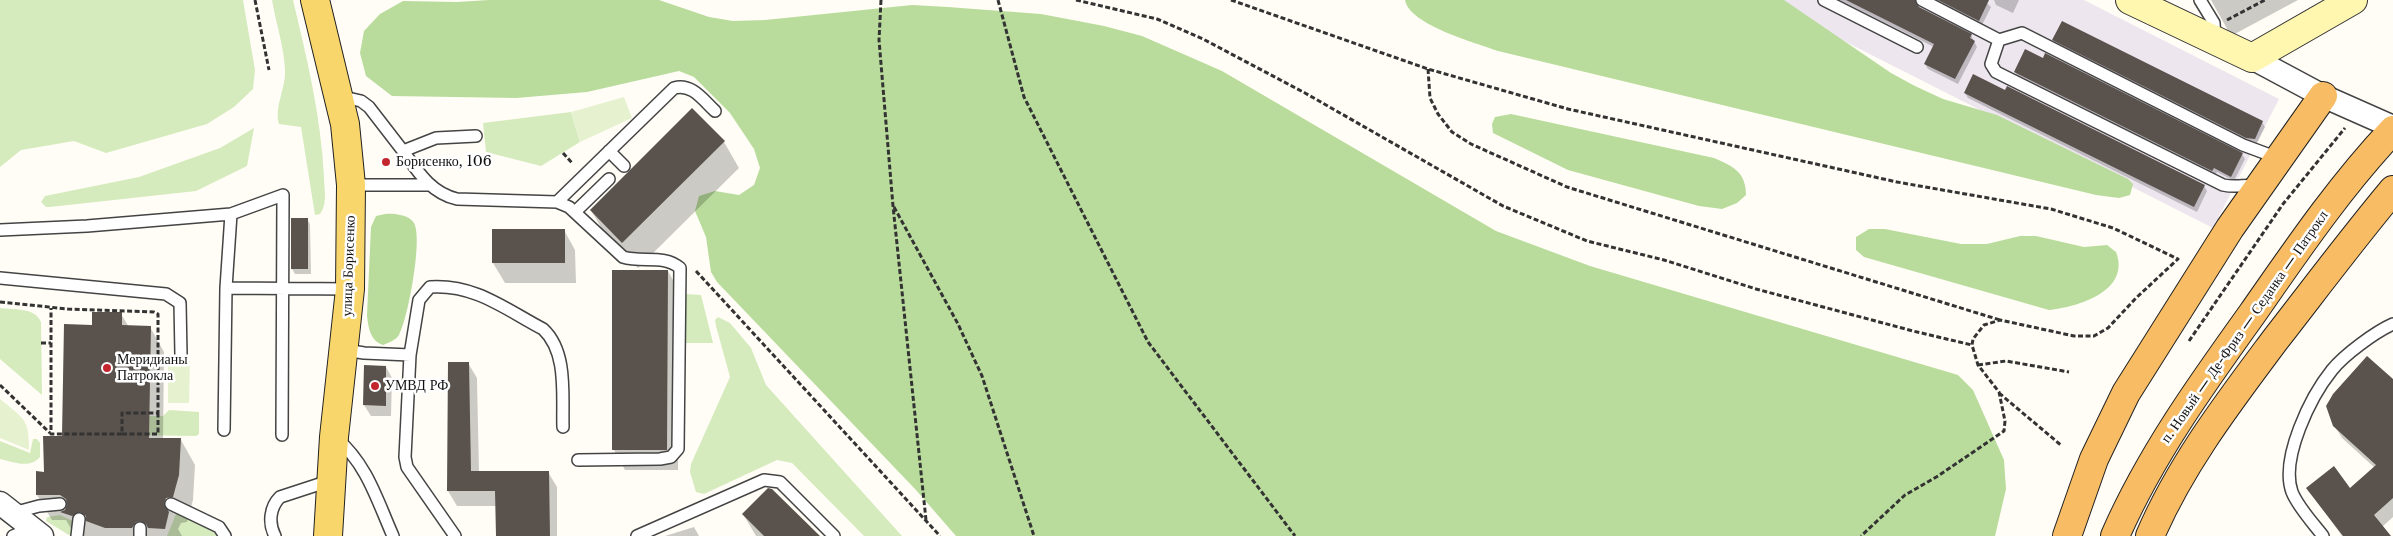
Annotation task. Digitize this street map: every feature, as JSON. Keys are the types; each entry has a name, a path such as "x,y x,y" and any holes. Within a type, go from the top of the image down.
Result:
{"highway":[{"path":"2067,536 2094,459 2126,393 2258,186 2280,159 2323,96"},
{"name":"п. Новый — Де-Фриз — Седанка — Патрокл","path":"2114,536 2133,496 2167,436 2318,220 2393,129"},
{"path":"2150,536 2187,462 2230,400 2352,239 2393,190"}],"main road":[{"name":"улица Борисенко","path":"314,0 339,96 347,142 351,185 350,289 345,350 334,437 328,536"},
{"path":"2143,3 2214,32 2252,58 2353,0"}],"street":[{"path":"2252,58 2323,96 2393,129"},
{"path":"6,508 29,534"}],"lane":[{"path":"1824,0 1917,47"},
{"path":"1922,0 1999,40 2022,33 2243,145 2280,159"},
{"path":"2200,0 2214,32"},
{"path":"1999,40 1991,64 1996,72 2223,185 2236,188 2249,185 2258,186"},
{"path":"557,202 674,88 683,86 691,88 715,111"},
{"path":"339,96 361,101 370,107 429,185 444,196 457,199 557,202 569,207 623,257 632,260 665,260 680,268 678,449 671,457 660,460 578,460"},
{"path":"403,151 436,138 476,136"},
{"path":"609,151 624,166"},
{"path":"575,212 609,178"},
{"path":"351,185 429,185"},
{"path":"0,230 87,226 231,214 283,195 282,435"},
{"path":"224,430 226,288 231,214"},
{"path":"0,278 166,294 180,303 181,355"},
{"path":"455,536 406,462 406,410 410,355 419,300 430,287 453,287 475,292 543,330 550,336 556,345 559,359 563,427"},
{"path":"226,288 350,289"},
{"path":"2323,536 2292,492 2289,476 2298,435 2321,388 2333,369 2377,331 2393,324"},
{"path":"345,350 364,353 410,355"},
{"path":"334,437 349,449 372,483 392,536"},
{"path":"275,536 272,527 272,508 280,497 332,480"},
{"path":"637,536 764,480 780,482 834,536"},
{"path":"6,508 60,504"},
{"path":"172,504 219,527 225,536"},
{"path":"77,536 79,519"}],"path":[{"path":"255,0 269,70"},
{"path":"881,0 879,40 893,206 926,520"},
{"path":"998,0 1024,96 1148,342 1295,536"},
{"path":"1076,0 1157,19 1203,39 1305,93 1503,206 1586,241 1664,260 1756,289 1913,332 1972,345"},
{"path":"1231,0 1428,69 1578,111 1897,182 2051,209 2113,228 2178,258 2108,328 2094,336 2074,336 2000,320 1567,187 1471,144 1452,132 1438,114 1430,98 1428,69"},
{"path":"2214,32 2222,23 2265,0"},
{"path":"2187,344 2283,204 2358,112"},
{"path":"893,206 954,316 982,376 1034,536"},
{"path":"693,268 940,536"},
{"path":"0,302 50,308 148,311 158,314 158,434 50,434 0,385"},
{"path":"50,308 50,434"},
{"path":"2000,320 1984,325 1973,338 1972,345 1978,365 1999,392 2062,446"},
{"path":"41,342 51,342"},
{"path":"1978,365 2006,361 2068,372"},
{"path":"1861,536 1905,495 1938,476 2004,431 2005,421 1999,392"},
{"path":"122,434 122,413 158,413"}],"shaded area":[{"path":"1763,0 2084,0 2279,99 2213,228"}],"green space":[{"path":"0,0 243,0 255,70 253,89 234,107 207,124 106,153 74,141 21,150 0,167"},
{"path":"272,0 293,0 313,88 320,132 325,196 324,206 320,214 315,215 301,127 279,124 278,111 285,70 282,44"},
{"path":"489,0 659,0 709,17 733,21 765,20 912,5 1041,14 1104,26 1142,36 1222,71 1496,231 1590,266 1958,375 1973,390 2004,460 2006,489 1995,536 956,536 916,490 717,282 711,272 706,237 695,211 699,196 715,191 739,195 754,185 760,168 754,149 730,113 694,77 679,71 587,92 516,98 392,96 366,76 360,53 364,31 380,14 403,1 457,2"},
{"path":"1405,0 1784,0 1891,73 1915,86 1943,99 1997,115 2128,179 2133,184 2130,195 2119,198 2096,195 1498,51 1460,38 1431,25 1409,9"},
{"path":"624,97 632,118 580,142 571,112"},
{"path":"571,112 580,142 541,166 486,152 483,123"},
{"path":"1511,114 1714,158 1732,167 1741,175 1746,195 1737,203 1722,209 1699,206 1568,170 1493,133 1492,124 1495,117"},
{"path":"254,128 247,166 196,191 50,207 46,207 41,202 45,196 139,177 220,148"},
{"path":"385,214 401,215 412,220 416,232 417,245 410,297 403,326 398,337 383,345 372,337 367,315 371,227 376,216"},
{"path":"1869,229 1885,229 1961,244 1987,244 2020,236 2036,236 2084,247 2107,245 2116,252 2119,266 2116,277 2109,287 2099,294 2087,301 2049,310 1864,257 1856,250 1856,237"},
{"path":"686,294 701,295 713,343 686,343"},
{"path":"0,308 29,312 38,317 41,322 42,395 0,359"},
{"path":"718,317 730,323 751,348 766,385 902,536 864,536 792,463 777,460 704,494 696,492 690,472 691,464 730,377 716,326 715,320"},
{"path":"168,361 190,361 189,403 168,403"},
{"path":"0,399 20,415 26,425 29,450 0,438"},
{"path":"169,410 199,412 199,434 196,436 130,435 130,416 163,416"},
{"path":"33,439 37,439 40,443 40,457 36,461 21,464 0,459 0,441 30,453"},
{"path":"176,514 201,523 219,536 167,536"},
{"path":"60,515 75,522 72,534 69,535 46,521 47,517"}],"building":[{"path":"1846,0 1915,0 1919,7 1972,34 1970,38 1975,41 1955,79 1924,64 1934,44"},
{"path":"1938,0 1989,0 1979,21"},
{"path":"2062,21 2263,121 2255,139 2246,138 2052,40"},
{"path":"2025,49 2043,58 2045,53 2243,153 2231,177 2214,168 2212,171 2014,72"},
{"path":"1973,74 2005,90 2007,86 2205,185 2194,207 1964,93"},
{"path":"692,108 725,141 622,243 590,210"},
{"path":"291,218 308,218 308,269 291,269"},
{"path":"492,229 565,229 565,263 492,263"},
{"path":"612,270 668,270 667,450 612,450"},
{"path":"92,312 122,312 122,325 151,326 149,438 181,438 179,475 173,497 166,498 164,504 169,512 165,529 148,528 146,524 140,521 136,522 132,528 105,528 86,521 86,516 80,512 72,516 60,512 65,510 67,504 66,499 60,495 36,495 36,471 44,472 43,436 62,436 64,324 92,325"},
{"path":"2367,356 2393,379 2393,498 2374,515 2391,536 2343,536 2306,488 2334,466 2350,488 2376,465 2333,426 2326,406 2333,394"},
{"path":"448,362 469,362 471,471 549,471 550,536 496,536 495,491 447,491"},
{"name":"УМВД РФ","path":"364,365 386,366 386,406 363,405"},
{"path":"768,488 772,489 820,536 764,536 742,514"}],"place":[{"name":"Борисенко, 106","path":"386,162"},
{"name":"Меридианы Патрокла","path":"107,368"},
{"name":"УМВД РФ","path":"375,386"}]}
